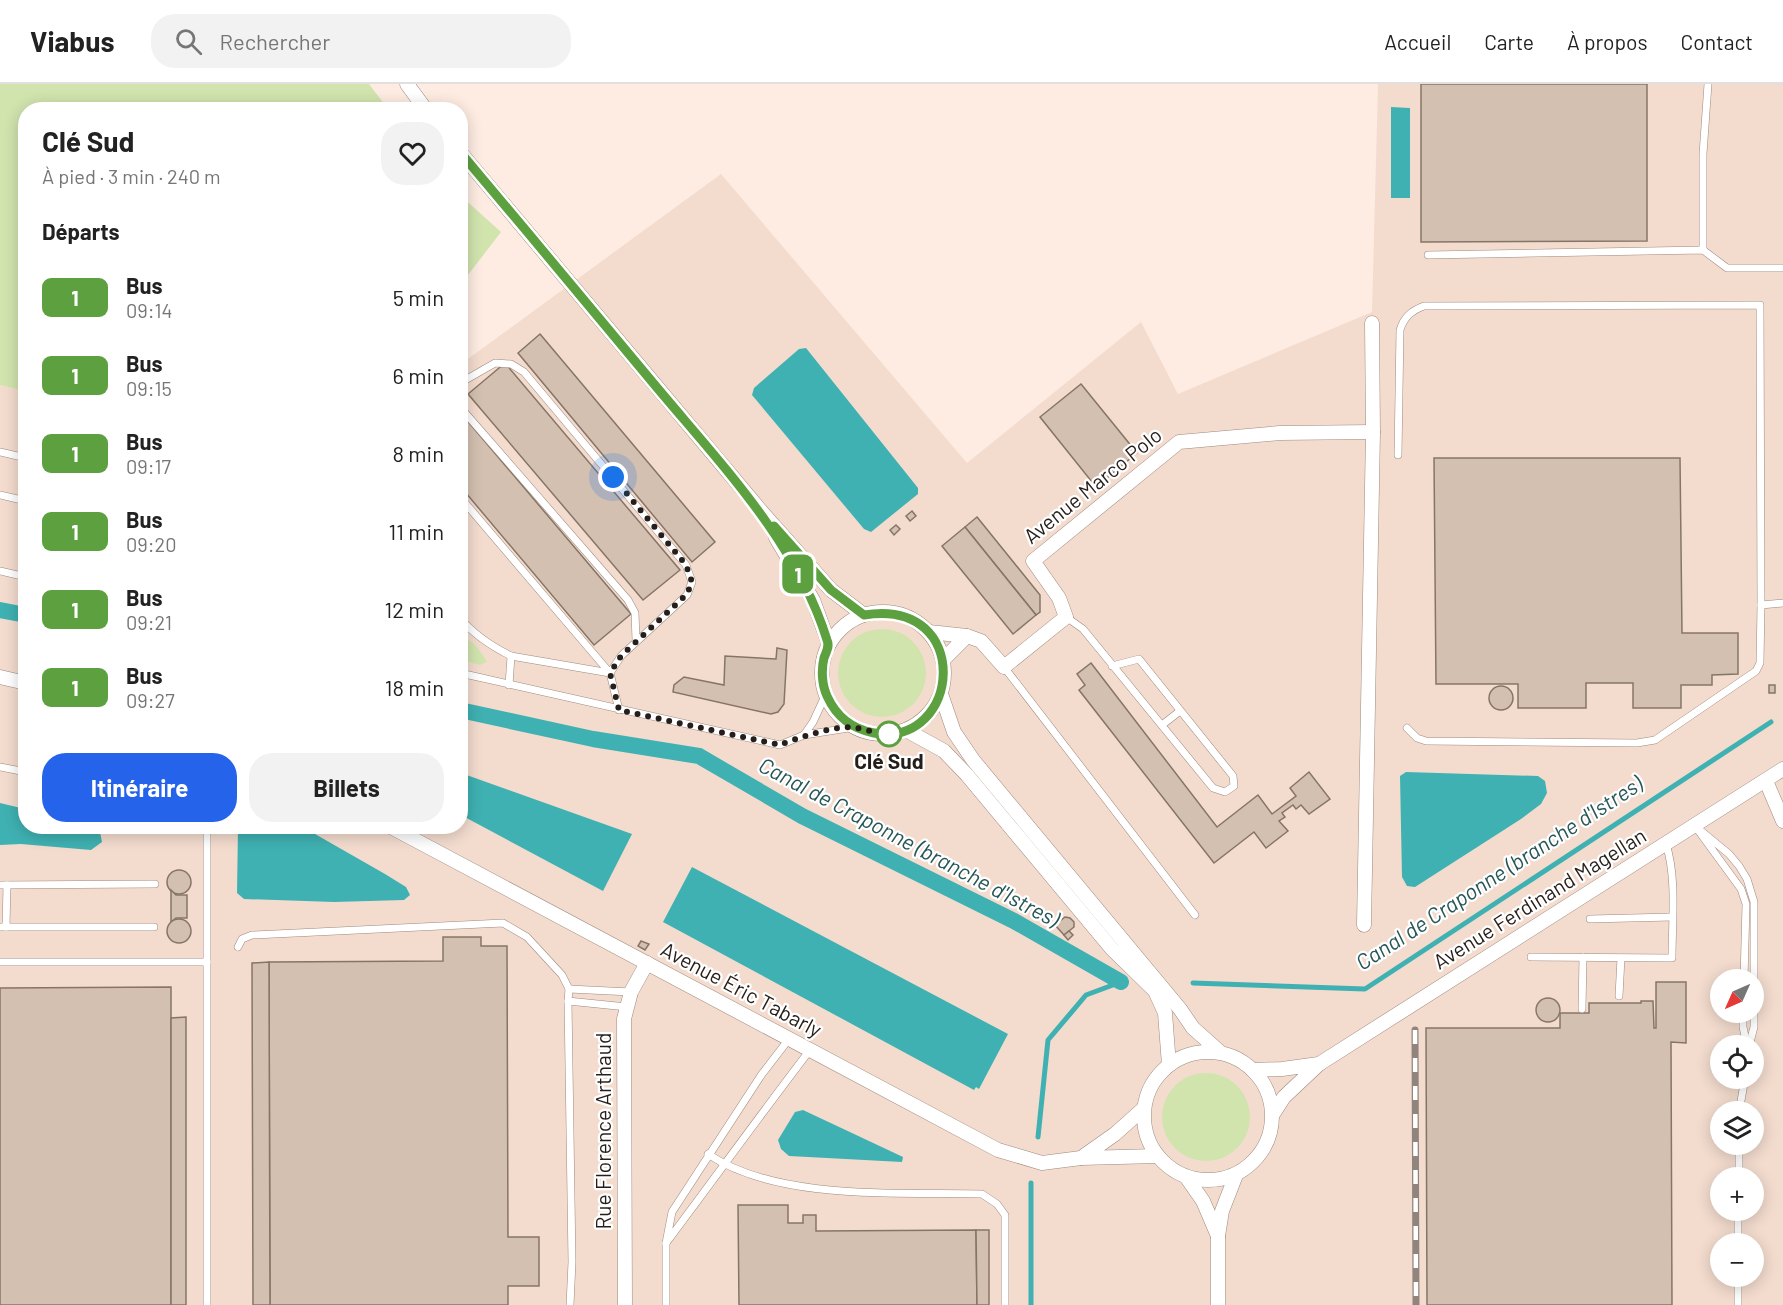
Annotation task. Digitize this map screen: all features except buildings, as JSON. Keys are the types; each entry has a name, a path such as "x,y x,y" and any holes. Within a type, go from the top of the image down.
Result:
{"street":[{"path":"407,84 420,102"},
{"path":"468,162 760,510 831,590 864,615"},
{"path":"1364,925 1373,432 1372,323"},
{"name":"Avenue Marco Polo","path":"1066,617 1059,598 1033,561 1179,442 1280,433 1373,432"},
{"path":"760,510 813,600 829,644"},
{"path":"881,612 899,614 915,621 929,632 938,645 943,660 944,677 941,694 933,709 921,721 906,730 880,734 855,727 843,719 826,694 823,669 823,660 829,644 838,632 850,621 864,615 881,612"},
{"path":"929,632 967,636 981,641 1004,667 1066,617"},
{"path":"943,660 967,636"},
{"path":"0,677 18,681"},
{"path":"941,694 954,732 973,760 1180,1009 1193,1028 1221,1053"},
{"path":"906,730 944,751 967,775 1112,949 1155,991 1165,1013 1168,1065"},
{"name":"Avenue Ferdinand Magellan","path":"1273,1114 1284,1097 1319,1064 1783,769"},
{"path":"1766,781 1783,821"},
{"name":"Avenue Éric Tabarly","path":"404,834 998,1150 1042,1163 1108,1155 1156,1156"},
{"name":"Rue Florence Arthaud","path":"625,1305 624,1019 631,992 647,963"},
{"path":"1202,1052 1221,1053 1238,1059 1253,1070 1263,1083 1270,1098 1273,1114 1271,1133 1263,1150 1251,1165 1236,1175 1220,1180 1203,1181 1187,1178 1170,1169 1156,1156 1146,1134 1143,1109 1156,1077 1168,1065 1185,1056 1202,1052"},
{"name":"Avenue Ferdinand Magellan","path":"1253,1070 1319,1064"},
{"name":"Avenue Éric Tabarly","path":"1081,1158 1143,1109"},
{"path":"1218,1305 1218,1236 1222,1211 1236,1175"},
{"path":"1187,1178 1203,1201 1218,1236"}],"lane":[{"path":"1703,250 1703,154 1708,84"},
{"path":"1428,255 1703,250 1727,268 1783,268"},
{"path":"1398,455 1400,330 1408,314 1424,306 1760,305 1761,605 1760,663 1756,671 1655,740 1637,743 1426,741 1417,738 1407,728"},
{"path":"468,378 495,363 511,364 524,372 686,565 692,582 687,594 636,640 621,656 610,673"},
{"path":"468,416 628,600 635,613 636,640"},
{"path":"0,452 18,456"},
{"path":"0,495 18,499"},
{"path":"468,506 610,673 619,710"},
{"path":"0,571 18,575"},
{"path":"1761,605 1783,603"},
{"path":"1066,617 1083,629 1112,666 1214,788 1225,792 1234,786 1233,776 1138,659 1112,666"},
{"path":"468,630 511,656 610,673"},
{"path":"509,685 511,656"},
{"path":"1004,667 1195,915"},
{"path":"468,676 780,745 804,735 855,727"},
{"path":"804,735 826,694"},
{"path":"1162,725 1180,711"},
{"path":"0,767 18,770"},
{"path":"1695,826 1741,889 1746,904 1744,969"},
{"path":"1695,826 1729,854 1739,866 1747,879 1754,902 1754,1027 1751,1035"},
{"path":"207,834 207,1305"},
{"path":"1531,957 1672,958 1671,858 1666,844"},
{"path":"154,927 3,927 3,885 155,884"},
{"path":"1590,918 1672,917"},
{"path":"237,946 242,939 252,935 502,923 527,937 562,975 569,989 572,1262 570,1305"},
{"path":"1582,1009 1583,957"},
{"path":"1619,996 1621,958"},
{"path":"0,962 207,962"},
{"path":"569,989 631,992"},
{"path":"568,1001 627,1007"},
{"path":"666,1305 666,1243 672,1212 762,1074 789,1039"},
{"path":"666,1243 780,1087 810,1050"},
{"path":"708,1154 724,1166 800,1187 838,1191 982,1194 998,1204 1005,1215 1005,1305"},
{"path":"1738,1287 1738,1305"}],"shaded area":[{"path":"1378,84 1783,84 1783,1305 0,1305 0,385 18,389 18,834 468,834 468,359 721,174 967,463 1141,322 1178,394 1372,312"}],"green space":[{"path":"0,84 369,84 383,102 18,102 18,389 0,385"},
{"path":"468,202 501,232 468,275"},
{"path":"882,629 899,633 913,642 922,656 926,673 922,690 913,704 899,713 882,717 865,713 851,704 842,690 838,673 842,656 851,642 865,633"},
{"path":"468,640 476,646 487,662 480,665 468,662"},
{"path":"1206,1073 1223,1077 1237,1086 1246,1100 1250,1117 1246,1134 1237,1148 1223,1157 1206,1161 1189,1157 1175,1148 1166,1134 1162,1117 1166,1100 1175,1086 1189,1077"}],"water":[{"path":"1391,107 1410,108 1410,198 1391,198"},
{"path":"806,348 918,488 918,494 871,532 864,529 752,395 754,388 799,349"},
{"path":"1406,772 1538,776 1545,781 1547,793 1541,804 1521,819 1415,887 1407,886 1402,877 1400,776"},
{"path":"468,775 632,834 603,891 468,819"},
{"path":"0,803 18,807 18,834 100,834 102,842 91,850 21,844 0,845"},
{"path":"238,834 315,834 406,887 410,895 404,900 334,902 244,899 237,893"},
{"path":"692,867 1008,1034 979,1089 976,1087 974,1090 663,922"},
{"path":"803,1110 903,1157 902,1162 789,1156 781,1149 778,1140 795,1112"}],"waterway":[{"name":"Canal de Craponne (branche d'Istres)","path":"0,610 18,613"},
{"name":"Canal de Craponne (branche d'Istres)","path":"468,712 593,739 699,756 802,816 1014,921 1121,982"},
{"name":"Canal de Craponne (branche d'Istres)","path":"1193,983 1365,989 1771,722"},
{"path":"1038,1137 1048,1040 1086,995 1121,982"},
{"path":"1031,1183 1031,1305"}],"railway":[{"path":"1415,1030 1416,1305"}],"bus line":[{"name":"1","path":"468,162 760,510 813,600 829,644 823,660 822,677 826,694 833,707 843,719 855,727 880,734 906,730 921,721 933,709 941,694 944,677 943,660 938,645 929,632 915,621 899,614 881,612 864,615 831,590 774,526"}],"place":[{"name":"Clé Sud","path":"889,734"}],"route":[{"path":"613,477 686,565 692,582 687,594 636,640 621,656 610,673 619,710 780,745 804,735 855,727 880,734 894,733 889,734"}]}
